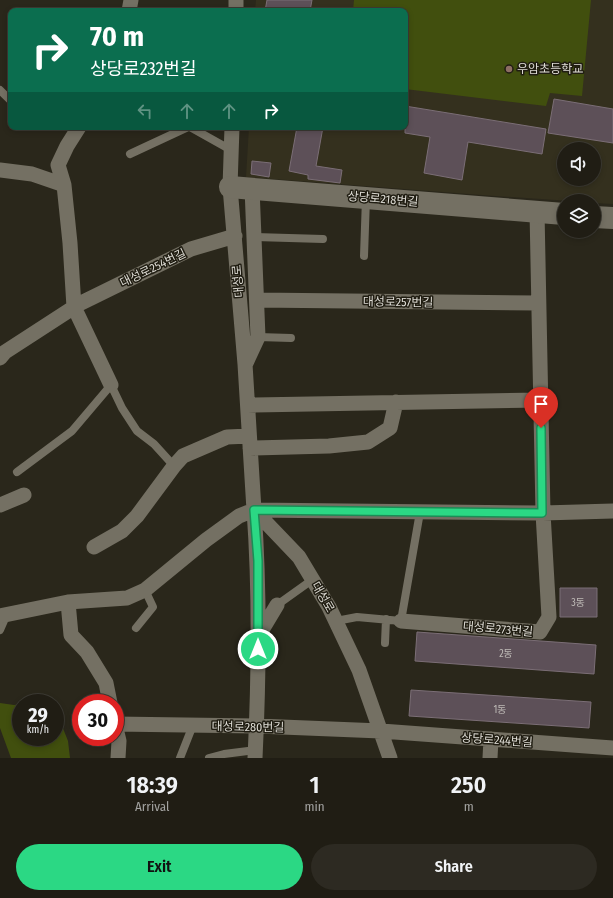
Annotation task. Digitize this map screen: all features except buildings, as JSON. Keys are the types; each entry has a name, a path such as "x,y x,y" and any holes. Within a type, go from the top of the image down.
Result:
{"street":[{"path":"76,130 66,146 58,166 64,185 70,243 74,307 111,385"},
{"name":"대성로","path":"232,130 230,187 246,364 249,442 254,510 299,558 336,621 359,670 390,758"},
{"path":"0,170 32,174 64,185"},
{"name":"상당로218번길","path":"230,187 557,213"},
{"path":"246,364 258,337 252,188"},
{"path":"536,211 542,513"},
{"path":"601,217 613,218"},
{"name":"대성로254번길","path":"0,358 6,352 74,307 191,249 235,236"},
{"name":"대성로257번길","path":"257,300 538,303"},
{"path":"248,405 540,400"},
{"path":"94,548 122,531 137,516 183,456 227,437 249,442 329,446 368,442 390,428 396,402"},
{"path":"0,505 24,495"},
{"path":"4,615 68,602 126,598 145,590 206,540 239,516 254,510 542,513 613,511"},
{"path":"254,510 258,561 256,754"},
{"name":"대성로273번길","path":"394,620 540,632 549,617 542,513"},
{"path":"68,602 71,635 87,652 106,683 108,694"},
{"path":"258,636 276,605"},
{"name":"대성로280번길","path":"124,724 257,726 381,731"},
{"name":"상당로244번길","path":"381,731 613,748"},
{"path":"490,758 491,739"},
{"path":"118,758 119,746"}],"lane":[{"path":"0,90 8,99"},
{"path":"130,154 182,130"},
{"path":"194,130 231,150"},
{"path":"364,256 366,198"},
{"path":"255,237 322,239"},
{"path":"258,337 291,338"},
{"path":"17,472 72,431 111,385 122,408 137,431 154,444 174,466"},
{"path":"385,643 394,620 420,512"},
{"path":"276,605 312,580"},
{"path":"136,628 153,607 145,590"},
{"path":"0,630 4,615"},
{"name":"대성로273번길","path":"336,621 357,617 394,620"},
{"path":"180,758 193,725"},
{"path":"209,758 224,754 256,754"}],"shaded area":[{"name":"우암초등학교","path":"256,0 613,0 613,204 601,203 601,194 557,194 557,200 246,177 249,130 408,130 408,8 255,8"}],"green space":[{"path":"354,0 591,0 582,96 550,93 546,106 408,89 408,8 353,8"},
{"path":"0,703 12,705 12,746 64,746 64,731 68,741 70,758 11,758 0,728"}],"place":[{"name":"우암초등학교","path":"509,69"}],"route":[{"path":"258,649 258,561 254,510 542,513 541,428"}]}
